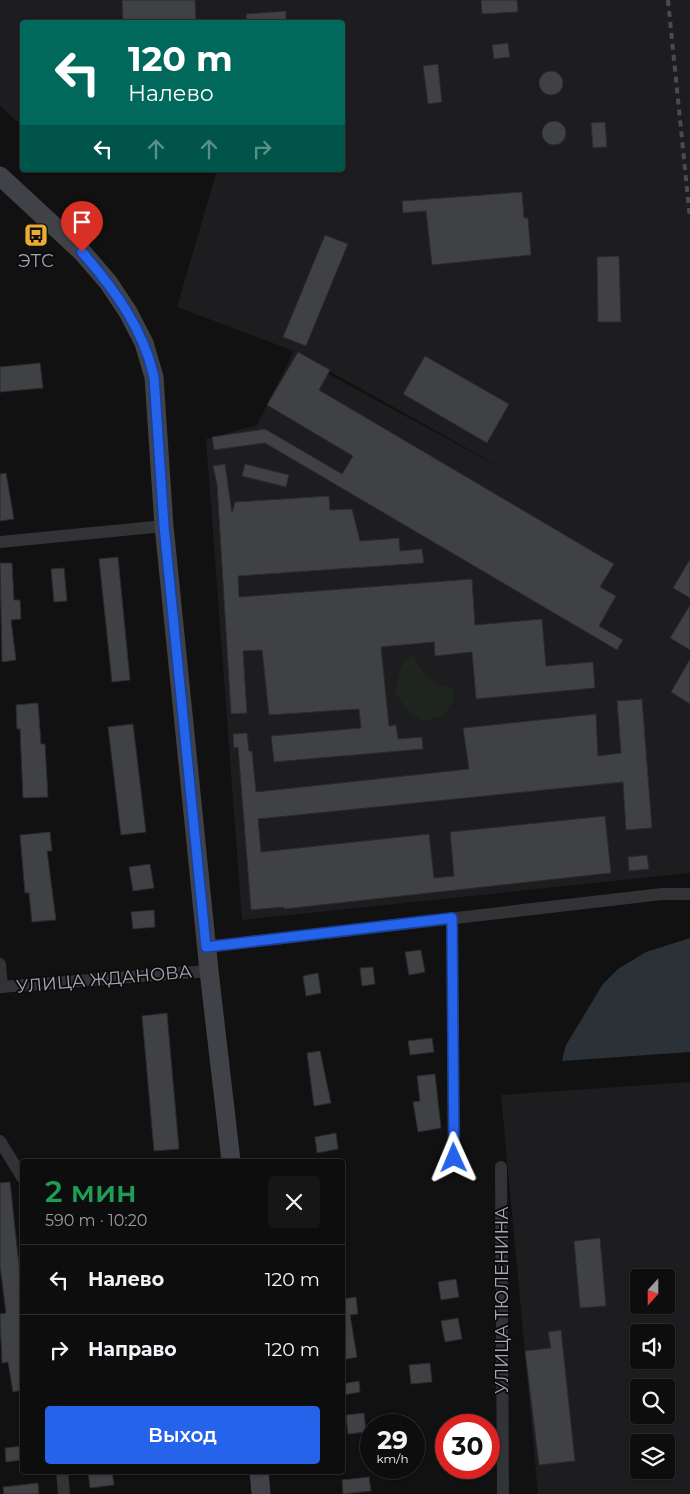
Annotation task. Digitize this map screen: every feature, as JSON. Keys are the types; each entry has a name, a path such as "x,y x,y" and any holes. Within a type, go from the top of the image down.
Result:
{"street":[{"path":"0,176 82,252 108,282 128,312 144,343 154,377 158,406 164,526 208,971 231,1159"},
{"path":"0,542 164,526"},
{"path":"206,947 662,894 690,894"},
{"path":"452,918 454,1158"},
{"path":"0,964 1,987"},
{"name":"УЛИЦА ЖДАНОВА","path":"1,987 208,971"},
{"path":"0,1141 20,1174"},
{"name":"УЛИЦА ТЮЛЕНИНА","path":"500,1167 503,1494"},
{"path":"62,1474 64,1494"},
{"path":"259,1474 260,1494"}],"shaded area":[{"path":"0,0 690,0 690,873 242,920 206,439 257,425 294,351 177,307 216,172 345,172 345,20 20,20 20,124 0,106","holes":["315,363 527,482 313,366"]},
{"path":"413,653 427,676 438,683 453,688 454,700 444,715 424,721 409,713 395,692 401,667"},
{"path":"690,938 690,1052 562,1061 566,1045 603,984 618,969 646,952"},
{"path":"690,1082 690,1494 538,1494 501,1095"}],"building":[{"path":"122,0 195,0 196,20 123,20"},
{"path":"481,0 517,0 518,12 482,14"},
{"path":"286,11 286,20 247,20 246,14"},
{"path":"508,43 510,57 494,59 492,45"},
{"path":"438,64 442,102 428,104 423,66"},
{"path":"551,71 556,72 562,78 562,88 556,94 551,95 546,94 540,88 539,83 540,78 546,72"},
{"path":"554,121 559,122 565,128 565,138 559,144 554,145 549,144 543,138 542,133 543,128 549,122"},
{"path":"605,122 607,147 593,148 591,123"},
{"path":"522,192 524,218 528,218 531,255 432,265 426,211 403,213 402,201"},
{"path":"325,235 348,244 306,346 283,337"},
{"path":"619,256 621,322 598,322 597,257"},
{"path":"298,352 330,370 319,390 614,564 600,587 616,596 599,626 623,640 617,650 265,443 214,450 212,437 265,429 342,474 353,456 267,405"},
{"path":"425,356 509,404 487,443 403,394"},
{"path":"40,363 43,388 0,392 0,367"},
{"path":"225,464 232,513 235,502 329,496 330,510 352,509 360,541 399,538 400,551 422,549 424,563 238,576 239,597 472,579 475,625 542,619 546,666 593,662 595,688 476,699 472,652 435,656 434,642 381,647 389,726 396,725 398,739 422,737 423,749 274,762 271,736 361,728 359,709 269,715 262,650 243,651 247,713 231,714 217,484 213,466"},
{"path":"245,464 289,475 286,487 242,476"},
{"path":"6,473 14,519 0,521 0,474"},
{"path":"118,557 130,680 112,682 99,559"},
{"path":"690,559 690,598 673,588"},
{"path":"0,563 12,563 14,600 20,600 21,619 11,620 16,660 2,662"},
{"path":"64,568 67,601 54,602 51,569"},
{"path":"690,605 690,650 670,638"},
{"path":"690,659 690,704 671,692"},
{"path":"642,699 652,828 626,830 623,782 258,819 261,852 429,834 434,878 454,876 450,832 605,816 611,873 284,909 284,907 251,910 238,747 234,748 233,734 247,733 249,751 252,751 256,792 469,769 463,728 596,714 598,756 621,753 617,701"},
{"path":"38,703 41,744 45,744 48,797 23,798 20,729 17,729 16,705"},
{"path":"133,724 146,832 121,835 108,727"},
{"path":"50,832 52,851 47,851 56,920 32,922 29,893 25,893 20,835"},
{"path":"647,855 649,869 629,871 628,857"},
{"path":"150,864 154,888 133,891 129,867"},
{"path":"154,910 155,927 133,929 131,912"},
{"path":"421,950 425,972 409,975 405,952"},
{"path":"373,967 375,984 362,986 360,968"},
{"path":"318,973 321,993 306,996 303,976"},
{"path":"167,1013 179,1149 154,1151 142,1016"},
{"path":"432,1038 434,1052 410,1055 408,1041"},
{"path":"320,1051 331,1103 314,1106 307,1053"},
{"path":"435,1074 441,1128 418,1132 413,1102 420,1101 417,1076"},
{"path":"336,1133 338,1149 317,1153 315,1137"},
{"path":"10,1182 20,1274 20,1390 13,1392 8,1362 2,1363 0,1314 6,1313 0,1266 0,1183"},
{"path":"600,1238 606,1306 580,1308 574,1241"},
{"path":"456,1279 459,1297 441,1300 438,1282"},
{"path":"356,1297 358,1314 350,1315 357,1357 345,1359 345,1299"},
{"path":"458,1318 462,1339 445,1342 441,1321"},
{"path":"561,1330 575,1461 539,1465 525,1351 551,1348 548,1332"},
{"path":"430,1363 432,1382 411,1384 409,1365"},
{"path":"359,1381 360,1392 345,1395 345,1383"},
{"path":"364,1413 360,1414 360,1433 348,1434 346,1415"},
{"path":"20,1446 20,1460 6,1462 5,1448"},
{"path":"88,1474 112,1474 114,1485 90,1488"},
{"path":"369,1479 371,1491 343,1494 342,1480"},
{"path":"38,1483 39,1494 4,1494 3,1487"}],"railway":[{"path":"668,0 690,219"}],"place":[{"name":"ЭТС","path":"36,235"}],"route":[{"path":"82,252 108,282 128,312 149,354 154,377 158,406 164,526 206,947 452,918 454,1158"}]}
